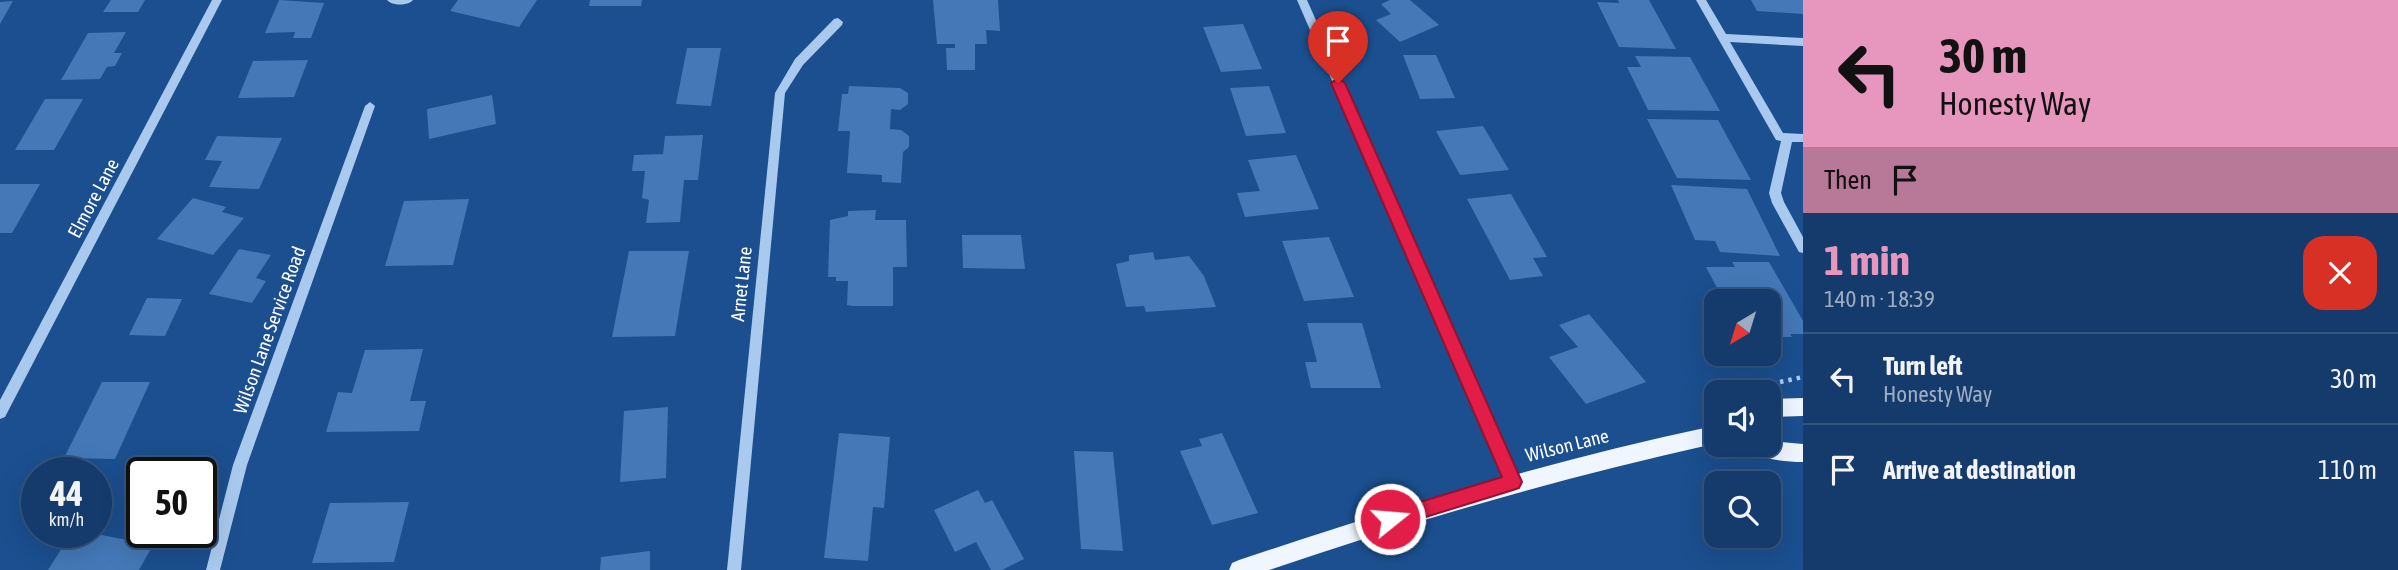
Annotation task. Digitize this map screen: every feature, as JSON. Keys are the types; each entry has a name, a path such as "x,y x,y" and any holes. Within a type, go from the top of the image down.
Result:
{"main road":[{"path":"1781,408 1803,407"},
{"name":"Wilson Lane","path":"1242,569 1513,482 1704,437"},
{"path":"1781,453 1803,453"}],"street":[{"name":"Elmore Lane","path":"0,413 217,0"},
{"path":"392,0 408,0"},
{"path":"1302,0 1513,482"},
{"path":"1701,0 1780,137 1803,138"},
{"name":"Arnet Lane","path":"734,570 780,93 799,62 838,22"},
{"path":"1724,38 1803,42"},
{"name":"Wilson Lane Service Road","path":"214,570 240,465 370,107"},
{"path":"1787,137 1775,193 1803,248"}],"building":[{"path":"111,0 145,0 138,12 103,12"},
{"path":"279,0 324,3 311,38 293,38 295,32 265,33"},
{"path":"458,0 537,0 519,27 450,11"},
{"path":"590,0 642,0 641,6 589,6"},
{"path":"933,0 998,0 1000,31 986,30 987,44 975,44 975,70 947,70 946,48 955,48 955,44 937,44"},
{"path":"1390,0 1410,0 1439,25 1400,42 1376,20 1391,14 1381,4"},
{"path":"1618,0 1649,0 1676,49 1619,47 1597,2 1619,3"},
{"path":"1751,0 1803,0 1803,14 1757,11"},
{"path":"13,1 0,24 0,2"},
{"path":"1243,24 1262,69 1221,72 1203,27"},
{"path":"126,32 114,53 122,53 115,66 107,67 100,79 61,80 88,33"},
{"path":"687,48 721,48 711,106 676,104"},
{"path":"1403,55 1436,55 1455,98 1420,99"},
{"path":"1635,56 1690,57 1720,111 1648,110 1627,67 1641,67"},
{"path":"308,60 294,97 238,98 253,61"},
{"path":"849,86 900,88 908,93 908,104 900,110 891,109 890,129 901,130 909,136 909,147 903,152 901,183 882,182 882,175 847,173 850,131 838,131 842,94 848,94"},
{"path":"1269,86 1286,133 1246,136 1230,88"},
{"path":"492,95 496,124 429,139 427,109"},
{"path":"45,99 83,99 54,150 15,150"},
{"path":"1647,119 1718,120 1751,180 1677,178"},
{"path":"1483,126 1509,170 1460,175 1436,131"},
{"path":"703,135 698,180 684,180 680,222 646,223 649,200 642,198 645,171 632,171 634,155 663,154 665,136"},
{"path":"217,136 282,138 259,189 209,187 222,161 205,160"},
{"path":"1296,155 1319,209 1245,217 1237,193 1260,191 1248,160"},
{"path":"0,184 40,184 12,233 0,233"},
{"path":"1671,185 1747,189 1780,256 1720,252 1715,241 1695,240"},
{"path":"1511,194 1547,257 1533,258 1543,276 1510,280 1467,199"},
{"path":"193,198 226,207 222,212 244,218 213,255 157,239"},
{"path":"469,199 453,265 385,266 404,201"},
{"path":"876,210 875,220 906,220 907,267 893,267 893,306 847,305 848,281 836,281 836,277 828,277 830,220 848,216 848,211"},
{"path":"962,235 1021,235 1025,269 963,268"},
{"path":"1329,237 1354,297 1304,301 1282,241"},
{"path":"239,249 271,255 256,278 266,281 252,303 209,294"},
{"path":"629,251 689,251 675,336 612,337"},
{"path":"1153,252 1155,260 1189,256 1204,276 1216,307 1146,312 1144,306 1126,307 1116,264 1129,261 1129,255"},
{"path":"1732,262 1769,262 1803,321 1803,334 1782,337 1782,289 1718,289 1706,267 1735,267"},
{"path":"147,298 182,299 165,336 129,335"},
{"path":"1589,314 1646,382 1586,404 1549,357 1578,347 1559,325"},
{"path":"1307,323 1362,323 1381,388 1311,388 1305,362 1317,362"},
{"path":"423,349 410,401 426,401 419,431 326,432 338,392 352,393 365,350"},
{"path":"102,382 150,382 115,459 64,457"},
{"path":"668,407 666,478 620,482 624,411"},
{"path":"839,433 890,437 884,508 873,507 868,561 824,558"},
{"path":"1222,433 1258,513 1212,525 1180,451 1202,446 1199,439"},
{"path":"1074,451 1113,452 1123,551 1081,549"},
{"path":"978,490 985,503 992,500 1024,559 1002,570 991,570 976,542 955,552 934,510"},
{"path":"409,502 394,562 312,563 330,503"},
{"path":"112,537 126,540 126,548 151,548 139,570 48,570 62,548 112,548"},
{"path":"650,551 650,570 600,570 601,557"}],"route":[{"path":"1338,83 1513,482 1390,519"}]}
